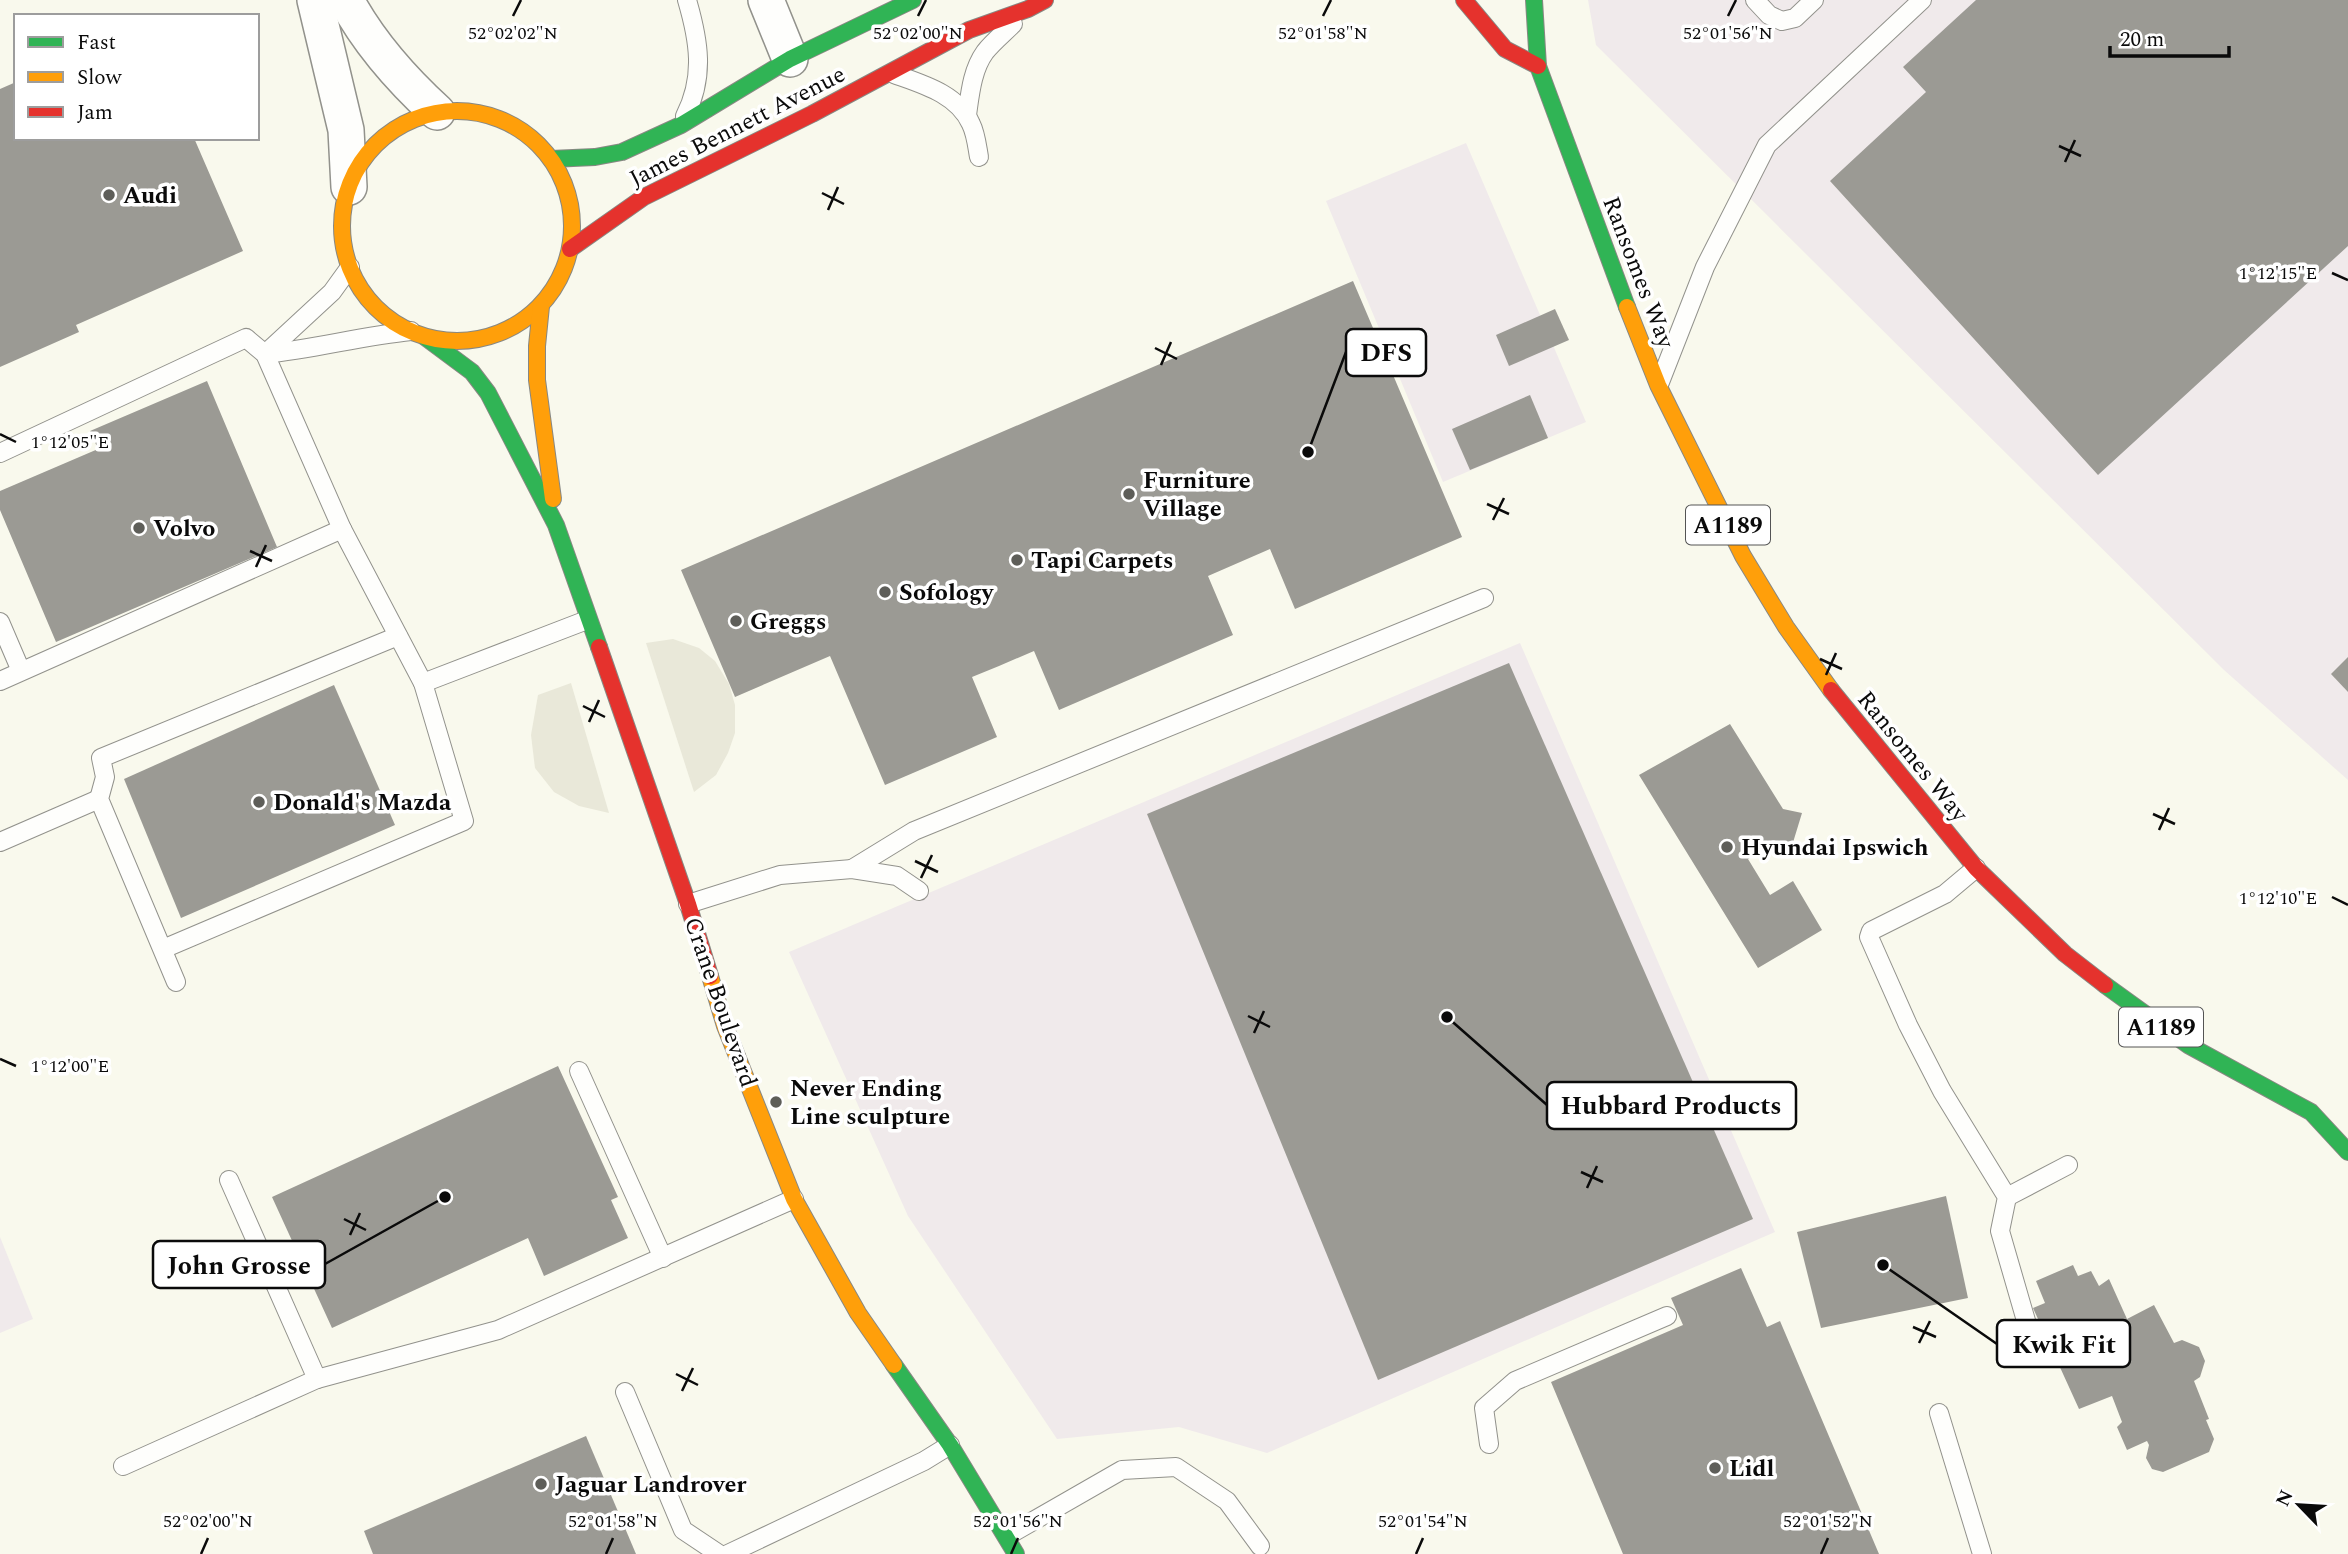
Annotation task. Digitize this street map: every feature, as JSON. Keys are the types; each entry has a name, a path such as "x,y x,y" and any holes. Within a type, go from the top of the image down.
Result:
{"street":[{"path":"315,0 346,130 349,187 342,224 350,267 362,294 391,321 418,334 456,342 487,338 516,325 541,306 559,280 570,249 572,218 566,187 551,159 529,136 501,119 469,111 437,112 400,127 368,153 349,187"},
{"path":"346,0 382,55 412,90 437,112"},
{"path":"766,0 790,59"},
{"name":"James Bennett Avenue","path":"551,159 595,157 622,152 681,125 790,59 914,0"},
{"name":"James Bennett Avenue","path":"570,249 644,197 891,73 970,30 1045,0"},
{"path":"1464,0 1505,49 1538,66"},
{"name":"Ransomes Way","path":"1534,0 1538,66 1611,267 1658,385 1743,556 1786,627 1859,727 1976,868 2065,954 2136,1009 2222,1065 2311,1112 2336,1117"},
{"name":"Crane Boulevard","path":"541,306 537,380 556,525"},
{"name":"Crane Boulevard","path":"418,334 472,372 488,394 556,525 688,904 724,1026 794,1199 858,1313 950,1445 1007,1535 1016,1554"},
{"name":"Ransomes Way","path":"2311,1112 2348,1152"}],"lane":[{"path":"681,125 697,89 699,65 695,26 687,0"},
{"path":"1755,0 1769,15 1782,21 1795,18 1814,0"},
{"path":"1658,385 1704,267 1767,145 1922,0"},
{"path":"967,116 971,87 985,52 1028,9"},
{"path":"891,73 934,89 950,99 967,116 973,127 979,157"},
{"path":"265,354 332,292 350,267"},
{"path":"265,354 307,349 352,339 418,334"},
{"path":"0,453 246,338 265,354 342,529 423,683 464,821 163,949"},
{"path":"0,681 342,529"},
{"path":"852,869 914,831 1484,598"},
{"path":"423,683 587,620"},
{"path":"0,622 21,671"},
{"path":"176,982 99,799 105,777 101,758 398,636"},
{"path":"0,842 99,799"},
{"path":"1976,868 1945,894 1871,931 1869,937 1908,1025 1942,1091 2007,1197 2000,1231 2031,1338"},
{"path":"688,904 780,875 852,869 897,876 919,891"},
{"path":"579,1071 663,1258"},
{"path":"2007,1197 2068,1165"},
{"path":"229,1180 317,1379"},
{"path":"122,1466 317,1379 498,1330 794,1199"},
{"path":"1489,1444 1484,1408 1515,1381 1667,1316"},
{"path":"625,1392 683,1530 719,1554"},
{"path":"1939,1413 1982,1554"},
{"path":"728,1554 924,1461 950,1445"},
{"path":"1007,1535 1122,1470 1177,1467 1227,1502 1260,1546"}],"shaded area":[{"path":"1588,0 2348,0 2348,780 2224,670 1596,45"},
{"path":"1466,143 1586,422 1443,482 1326,201"},
{"path":"673,639 699,648 715,661 729,684 735,705 735,733 728,753 716,775 694,792 646,643"},
{"path":"1520,643 1775,1232 1267,1453 1179,1427 1057,1439 908,1216 789,952"},
{"path":"571,683 609,813 579,806 554,792 535,768 531,735 538,695"},
{"path":"0,1237 33,1319 0,1333"}],"building":[{"path":"1976,0 2348,0 2348,246 2098,475 1830,181 1926,92 1903,67"},
{"name":"Audi","path":"14,83 14,140 195,140 243,251 76,325 79,332 0,367 0,89"},
{"path":"1353,281 1462,537 1295,609 1270,549 1208,576 1233,635 1059,710 1034,651 972,677 997,737 885,785 830,656 735,697 681,570"},
{"path":"1555,309 1569,340 1509,366 1496,335"},
{"name":"Volvo","path":"207,381 277,547 56,642 0,510 0,491 98,449 90,431"},
{"path":"1530,395 1548,438 1470,470 1452,429"},
{"path":"2348,657 2348,692 2331,674"},
{"path":"1509,663 1753,1219 1378,1380 1147,814"},
{"name":"Donald's Mazda","path":"334,685 395,825 181,918 124,779"},
{"name":"Hyundai Ipswich","path":"1730,724 1783,809 1802,813 1791,849 1774,844 1748,859 1770,895 1793,881 1822,930 1758,968 1639,775"},
{"path":"558,1066 618,1197 611,1200 628,1238 544,1276 528,1238 332,1328 272,1197"},
{"path":"1946,1196 1968,1298 1821,1328 1797,1232"},
{"path":"2073,1265 2078,1276 2091,1271 2099,1286 2109,1279 2127,1319 2154,1305 2174,1343 2182,1340 2199,1347 2205,1361 2200,1377 2194,1381 2214,1439 2209,1452 2163,1472 2152,1469 2146,1458 2149,1445 2147,1441 2127,1450 2117,1427 2122,1422 2112,1396 2079,1409 2033,1308 2045,1303 2036,1281"},
{"name":"Lidl","path":"1741,1268 1767,1327 1780,1321 1879,1554 1623,1554 1551,1382 1683,1325 1671,1298"},
{"name":"Jaguar Landrover","path":"586,1436 636,1554 373,1554 364,1531"}],"traffic: fast":[{"path":"551,159 595,157 622,152 681,125 790,59 913,0"},
{"path":"1534,0 1538,66 1627,307"},
{"path":"425,337 472,372 488,393 556,525 599,647"},
{"path":"2105,985 2188,1045 2311,1112 2348,1152"},
{"path":"894,1365 950,1445 1016,1554"}],"traffic: slow":[{"path":"457,111 501,120 530,137 546,153 567,193 572,226 563,270 546,299 530,315 490,336 457,341 413,332 384,315 368,299 347,259 342,226 351,182 368,153 384,137 424,116 457,111"},
{"path":"541,306 537,380 553,499"},
{"path":"1627,307 1658,385 1743,556 1786,627 1831,690"},
{"path":"710,976 725,1026 794,1199 858,1313 894,1365"}],"traffic: jam":[{"path":"570,249 644,197 812,114 969,30 1028,9 1045,0"},
{"path":"1464,0 1505,49 1538,66"},
{"path":"599,647 688,904 710,976"},
{"path":"1831,690 1976,868 2065,954 2105,985"}],"place":[{"name":"Audi","path":"109,195"},
{"name":"DFS","path":"1308,452"},
{"name":"Furniture Village","path":"1129,494"},
{"name":"Volvo","path":"139,528"},
{"name":"Tapi Carpets","path":"1017,560"},
{"name":"Sofology","path":"885,592"},
{"name":"Greggs","path":"736,621"},
{"name":"Donald's Mazda","path":"259,802"},
{"name":"Hyundai Ipswich","path":"1727,847"},
{"name":"Hubbard Products","path":"1447,1017"},
{"name":"Never Ending Line sculpture","path":"776,1102"},
{"name":"John Grosse","path":"445,1197"},
{"name":"Kwik Fit","path":"1883,1265"},
{"name":"Lidl","path":"1715,1468"},
{"name":"Jaguar Landrover","path":"541,1484"}]}
